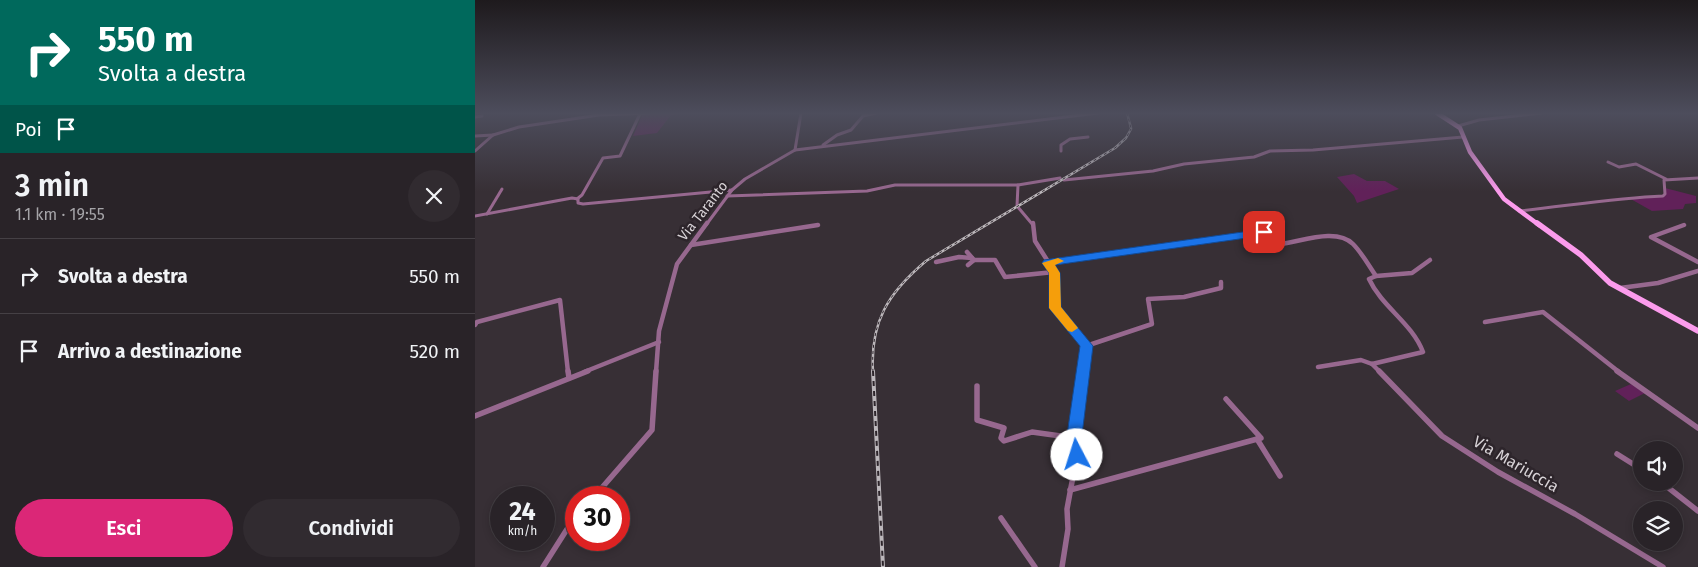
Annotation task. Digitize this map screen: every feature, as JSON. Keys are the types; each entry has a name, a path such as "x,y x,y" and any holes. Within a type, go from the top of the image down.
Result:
{"main road":[{"path":"1464,139 1470,152 1499,195 1581,255 1603,278 1619,289 1677,318 1698,332"}],"street":[{"path":"475,151 488,139"},
{"path":"475,216 577,198 583,195 603,158 620,156 628,139"},
{"path":"797,139 795,150 876,139"},
{"path":"821,146 831,139"},
{"path":"1061,151 1061,145 1066,141 1074,139"},
{"path":"727,196 867,190 883,186 909,184 961,187 1018,185 1153,171 1184,164 1254,157 1270,151 1313,150 1435,139"},
{"name":"Via Taranto","path":"603,486 652,430 661,321 677,264 731,190 745,179 795,150"},
{"path":"1608,162 1619,167 1636,164 1667,180 1698,178"},
{"path":"1519,211 1598,203 1619,198 1665,195 1663,182 1667,180"},
{"path":"1018,185 1017,206 1033,222 1033,233 1040,252 1054,272 1055,308 1086,346 1075,438 1077,455 1067,508 1068,529 1060,566"},
{"path":"487,214 502,188"},
{"path":"577,198 578,203 583,204 731,190"},
{"path":"691,245 819,225"},
{"path":"1684,225 1651,236 1698,262"},
{"path":"1048,263 1264,232 1280,244 1328,237 1348,241 1353,244 1376,276"},
{"path":"967,252 973,259"},
{"path":"936,262 959,257 995,260 1005,277 1054,272"},
{"path":"968,265 973,259"},
{"path":"1318,367 1361,360 1372,364 1421,353 1424,350 1401,321 1378,298 1369,279 1376,276 1412,273 1430,260"},
{"path":"1619,289 1658,284 1698,271"},
{"path":"1086,346 1152,324 1148,299 1187,296 1220,288 1222,286 1221,282"},
{"path":"475,325 477,322 560,300 569,378"},
{"path":"1485,322 1543,312 1548,314 1620,373 1698,428"},
{"path":"475,416 659,342"},
{"name":"Via Mariuccia","path":"1372,364 1442,436 1498,472 1575,514 1663,567"},
{"path":"977,386 975,390 977,420 1004,428 1001,438 1004,441 1032,432 1075,438"},
{"path":"1070,490 1221,446 1261,438 1226,398"},
{"path":"1257,439 1280,476"},
{"path":"1617,454 1633,464"},
{"path":"1672,491 1698,511"},
{"path":"1001,518 1035,567"},
{"path":"543,567 565,532"}],"shaded area":[{"path":"1354,174 1367,181 1385,181 1399,189 1357,203 1354,196 1337,177"},
{"path":"1665,188 1696,196 1696,203 1685,204 1683,209 1652,211 1629,198 1664,196"},
{"path":"1631,384 1645,393 1629,401 1615,391"}],"railway":[{"path":"873,371 875,338 878,323 884,310 901,285 926,261 1115,148 1124,139"},
{"path":"873,371 883,567"}],"slow traffic":[{"path":"1058,261 1048,263 1055,273 1055,308 1072,328"}],"route":[{"path":"1077,455 1075,435 1086,346 1084,340 1062,318 1055,308 1055,273 1048,263 1141,248 1264,232"}]}
